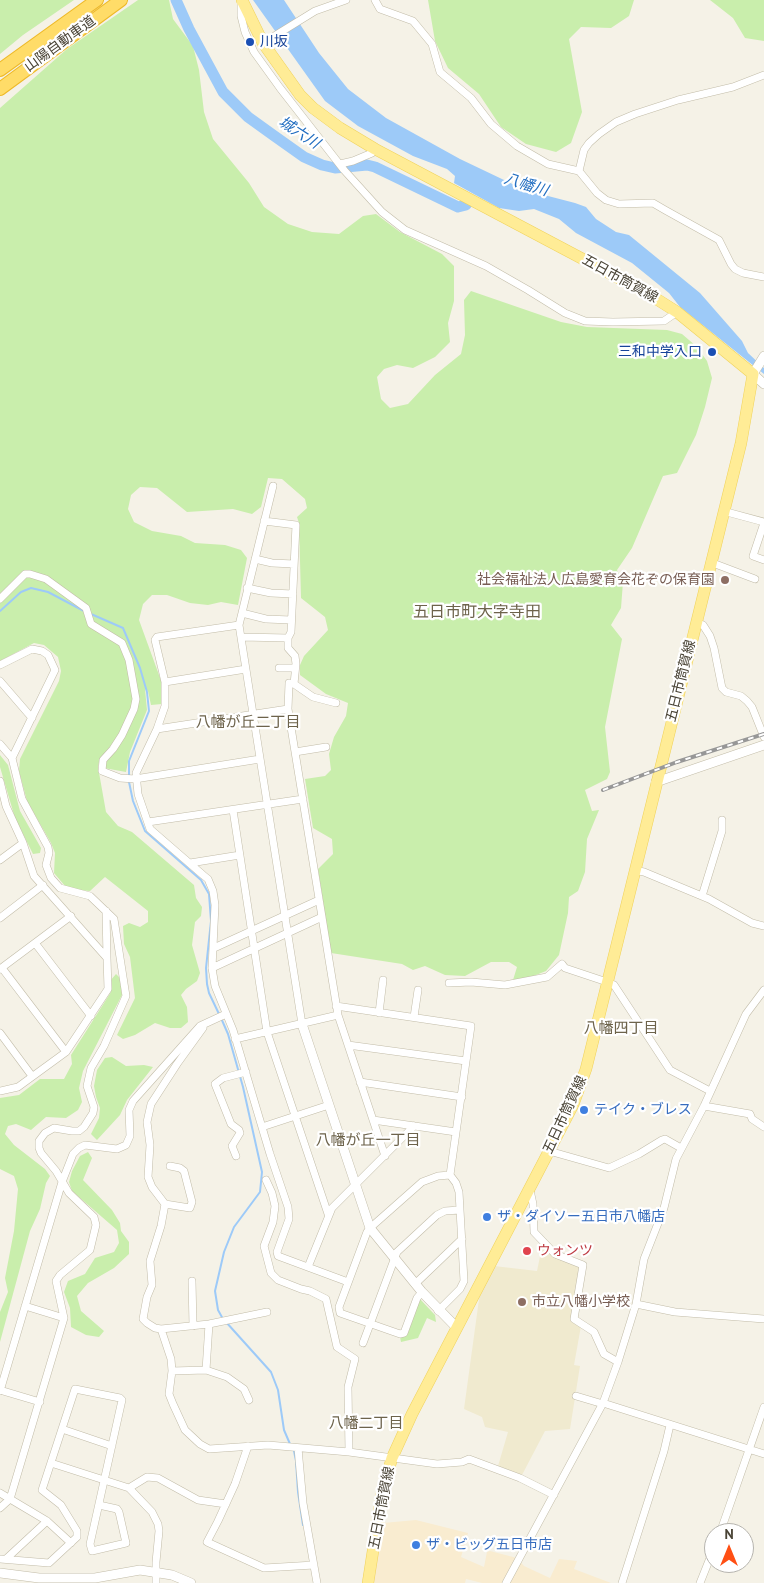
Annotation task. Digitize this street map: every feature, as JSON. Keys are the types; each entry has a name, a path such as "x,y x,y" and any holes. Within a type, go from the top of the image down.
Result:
{"highway":[{"name":"山陽自動車道","path":"0,70 97,0"},
{"name":"山陽自動車道","path":"0,89 121,0"}],"main road":[{"name":"五日市筒賀線","path":"241,0 284,74 312,108 375,149 646,293 676,312 755,372 741,443 586,1069 573,1105 412,1414 392,1458 382,1493 368,1583"}],"street":[{"path":"241,0 245,32 254,52 341,166 382,212 405,230 486,266 566,313 585,321 664,321 676,312"},
{"path":"265,42 315,11 346,0"},
{"path":"375,0 380,9 413,21 432,44 440,72 471,98 491,124 517,146 548,164 579,171 606,200 619,204 653,203 719,240 735,269 743,273 764,276"},
{"path":"579,171 584,150 589,143 616,122 678,100 733,87 764,75"},
{"path":"341,166 372,153 375,149"},
{"path":"764,356 755,372 764,384"},
{"path":"273,486 239,625 302,1024 370,1228 438,1311 457,1328"},
{"path":"723,511 764,523 753,556 764,560"},
{"path":"264,521 296,525 291,632 288,638 288,648 296,657 294,684"},
{"path":"254,559 272,563 294,564"},
{"path":"710,562 755,579"},
{"path":"0,599 25,574 30,574 46,580 86,608 91,624 122,643 129,660 136,699 134,709 122,735 114,749 103,760 102,771 120,778 136,779 260,759"},
{"path":"247,588 270,593 293,594"},
{"path":"242,614 266,619 291,620"},
{"path":"696,622 703,625 710,636 722,688 726,692 741,696 747,701 752,707 764,738"},
{"path":"239,625 154,640 165,682 165,706 157,729 136,773 138,794 150,829 208,879 213,891 215,904 212,968 214,986 222,1016 236,1039 244,1072 289,1214 277,1252 278,1256 348,1282"},
{"path":"241,637 288,638"},
{"path":"0,665 32,649 42,651 51,659 55,670 12,758"},
{"path":"279,668 296,668"},
{"path":"165,682 246,669"},
{"path":"0,681 32,718"},
{"path":"336,703 316,698 294,684 289,683 288,709 336,1006 384,1156"},
{"path":"157,729 288,709"},
{"path":"0,744 12,758 22,799 48,847 49,853 46,865 51,878 64,890 90,896 114,919 126,996 104,1046 91,1068 87,1086 94,1105 94,1111 86,1126 77,1132 58,1128 51,1129 39,1141 40,1151 69,1192 94,1217 96,1222 90,1250 60,1275 56,1281 64,1318 10,1499 0,1508"},
{"path":"656,782 764,745"},
{"path":"295,752 326,747"},
{"path":"0,781 2,800 23,843 34,876 107,958"},
{"path":"148,822 302,799"},
{"path":"233,810 267,1032 328,1214"},
{"path":"702,896 722,831 722,820"},
{"path":"0,860 23,843"},
{"path":"190,863 240,856"},
{"path":"634,870 644,872 702,896 752,923 764,926"},
{"path":"0,918 43,885"},
{"path":"214,948 319,900"},
{"path":"0,1091 14,1088 66,1052 108,990 106,911"},
{"path":"66,1052 1,969 71,916"},
{"path":"212,968 322,917"},
{"path":"35,943 91,1016"},
{"path":"448,983 471,982 505,985 548,977 562,964 565,968 608,982 614,985 670,1070 710,1092"},
{"path":"379,1012 383,980"},
{"path":"414,1017 418,990"},
{"path":"506,1583 603,1404 636,1304 644,1259 664,1208 674,1164 704,1106 746,1014 764,990"},
{"path":"336,1006 471,1026 450,1175 458,1187 464,1275 462,1285 457,1292 438,1311"},
{"path":"236,1039 338,1015"},
{"path":"40,1402 0,1391 62,1182 73,1154 79,1148 92,1145 117,1149 126,1145 130,1136 130,1110 133,1101 200,1026 222,1016"},
{"path":"170,1166 184,1171 192,1205 190,1208 165,1204 152,1187 148,1177 150,1145 147,1122 151,1104 176,1064 206,1023"},
{"path":"0,1033 32,1076"},
{"path":"348,1045 466,1061"},
{"path":"236,1156 232,1146 240,1133 229,1120 215,1084 223,1078 244,1072"},
{"path":"360,1082 462,1097"},
{"path":"262,1127 329,1105"},
{"path":"704,1106 750,1114 752,1119 764,1127"},
{"path":"373,1120 456,1132"},
{"path":"308,1267 332,1208 414,1126"},
{"path":"549,1151 609,1168 639,1154 662,1140 666,1139 681,1148"},
{"path":"340,1313 339,1307 370,1228 422,1182 438,1176 450,1175"},
{"path":"266,1180 272,1193 274,1206 273,1222 264,1246 274,1278 328,1297 332,1300 335,1314 340,1313 400,1334 404,1333 422,1292"},
{"path":"530,1190 533,1204 534,1232 555,1254 583,1265 574,1319 594,1332 604,1354 618,1362"},
{"path":"165,1204 161,1226 150,1261 152,1285 147,1297 143,1319 149,1325 161,1329 209,1324 267,1312"},
{"path":"363,1342 397,1252 437,1215 449,1210 460,1210"},
{"path":"415,1284 462,1239"},
{"path":"192,1281 193,1326"},
{"path":"324,1297 328,1301 333,1336 337,1347 355,1359 348,1387 349,1452"},
{"path":"636,1304 675,1312 764,1319"},
{"path":"25,1306 64,1318"},
{"path":"206,1370 209,1324"},
{"path":"161,1329 169,1349 172,1371 169,1394 180,1423 188,1434 210,1449 248,1446 294,1447 349,1452 437,1464 462,1462 469,1459 520,1478 554,1495"},
{"path":"172,1371 206,1370 227,1377 246,1391 249,1400"},
{"path":"3,1559 49,1563 77,1537 77,1531 61,1505 42,1490 76,1389 122,1400 90,1544 92,1552 126,1543 117,1509 99,1505"},
{"path":"576,1396 764,1454"},
{"path":"724,1523 764,1408"},
{"path":"622,1583 664,1450 670,1425"},
{"path":"62,1429 112,1446"},
{"path":"248,1446 226,1504 207,1542 264,1568 312,1565"},
{"path":"294,1447 312,1565 317,1583"},
{"path":"51,1463 130,1488 152,1512 158,1524 156,1583"},
{"path":"130,1488 147,1477 158,1478 198,1500 226,1504"},
{"path":"0,1493 47,1521 71,1543"},
{"path":"3,1559 47,1521"},
{"path":"0,1573 39,1578 95,1578 140,1570 178,1577 191,1583"}],"shaded area":[{"path":"543,1242 581,1266 572,1321 581,1326 574,1365 580,1366 570,1429 545,1431 522,1475 498,1466 508,1432 485,1427 482,1417 464,1409 480,1292 494,1266 537,1271"},
{"path":"416,1520 468,1533 461,1557 484,1567 487,1552 490,1551 517,1558 524,1566 550,1578 559,1559 577,1561 574,1569 611,1583 482,1583 466,1579 465,1583 374,1583 383,1523"}],"green space":[{"path":"0,0 74,0 23,35 0,54"},
{"path":"138,0 169,0 173,19 193,46 199,70 204,112 213,139 249,183 264,207 288,224 312,232 339,234 363,216 376,214 400,232 442,254 454,266 454,301 448,323 450,342 435,357 413,368 397,365 384,369 377,377 381,399 390,408 408,404 435,375 461,354 465,335 464,300 471,291 561,322 587,327 667,330 682,334 696,346 707,361 712,378 696,435 677,473 663,476 632,548 617,570 623,582 621,608 611,625 622,639 605,727 610,772 607,779 585,790 592,811 599,810 587,839 585,872 578,891 569,897 568,913 559,955 546,971 526,979 513,980 517,967 509,962 491,962 465,976 445,975 425,966 413,970 402,964 331,953 318,869 333,854 332,839 313,828 305,779 325,776 331,770 329,754 334,737 346,716 348,703 326,694 300,675 300,665 304,656 328,630 325,617 301,598 299,523 297,517 307,508 305,499 282,479 268,478 261,507 252,514 233,509 187,512 157,488 140,487 131,495 128,509 134,522 152,531 181,536 195,543 225,545 241,550 247,558 238,605 221,602 208,605 190,603 167,595 152,595 143,604 139,620 163,686 162,704 151,705 148,691 145,689 147,710 130,752 126,772 104,768 105,762 130,721 133,697 131,711 117,738 99,762 98,767 106,812 118,826 132,832 194,885 196,898 202,907 201,916 195,922 192,945 200,973 197,981 181,995 187,1007 188,1022 181,1028 170,1028 155,1023 135,1035 123,1039 117,1035 135,998 130,957 124,944 123,926 129,923 140,927 148,922 148,911 105,877 90,891 76,890 65,886 54,873 55,853 27,801 19,771 20,759 59,681 61,671 58,657 44,645 34,643 0,661 0,108 67,49"},
{"path":"428,0 634,0 629,16 611,28 581,27 569,39 582,112 571,143 556,152 526,144 501,127 479,94 448,68 435,41"},
{"path":"710,0 764,0 764,41 745,38 733,18"},
{"path":"0,755 8,765 20,811 41,848 40,853 33,854 15,818 0,767"},
{"path":"116,974 120,978 122,995 83,1071 79,1088 82,1102 78,1110 66,1118 46,1117 31,1130 16,1124 8,1126 5,1134 14,1145 45,1169 50,1176 46,1183 40,1209 30,1231 0,1342 0,1312 8,1292 5,1278 14,1231 18,1189 14,1176 0,1169 0,1098 19,1095 40,1079 64,1079 72,1064 71,1055 111,992 110,981"},
{"path":"112,1057 126,1066 144,1065 153,1067 127,1100 120,1115 97,1140 91,1134 99,1118 100,1108 94,1086 97,1070 105,1058"},
{"path":"88,1152 92,1158 83,1180 112,1210 120,1223 121,1231 129,1242 129,1254 114,1268 88,1283 77,1296 81,1311 104,1331 99,1337 86,1335 71,1327 70,1308 64,1292 68,1281 85,1274 95,1258 114,1252 119,1243 117,1230 72,1191 69,1182 72,1171 80,1156"},
{"path":"420,1299 435,1315 436,1322 427,1318 418,1338 401,1342 400,1337 407,1335"}],"water":[{"path":"253,0 284,0 319,53 348,89 386,118 460,159 525,190 586,207 596,219 616,232 629,235 700,293 742,341 748,353 764,368 764,374 680,307 669,293 632,263 576,233 559,219 534,209 519,211 499,208 454,183 455,176 447,169 413,156 358,126 325,101"}],"waterway":[{"name":"城六川","path":"176,0 189,29 223,92 248,117 304,157 322,165 335,168 367,165 375,167 458,207 466,205"},
{"path":"0,611 21,592 31,588 48,592 84,611"},
{"path":"91,614 123,628 140,668 147,692 149,711 129,761 129,777"},
{"path":"129,782 133,801 145,831 201,880 209,894 211,921 206,968 207,984 219,1014"},
{"path":"221,1018 228,1034 243,1087 262,1172 260,1192 234,1227 224,1252 215,1291 218,1310 223,1319"},
{"path":"226,1322 271,1372 278,1390 284,1430 290,1444"},
{"path":"294,1451 303,1525"}],"railway":[{"path":"603,790 677,762 764,734"}],"place":[{"name":"川坂","path":"250,42"},
{"name":"三和中学入口","path":"712,352"},
{"name":"社会福祉法人広島愛育会花ぞの保育園","path":"725,580"},
{"name":"テイク・ブレス","path":"584,1110"},
{"name":"ザ・ダイソー五日市八幡店","path":"487,1217"},
{"name":"ウォンツ","path":"527,1251"},
{"name":"市立八幡小学校","path":"522,1302"},
{"name":"ザ・ビッグ五日市店","path":"416,1545"}],"district":[{"name":"五日市町大字寺田","path":"477,612"},
{"name":"八幡が丘二丁目","path":"248,723"},
{"name":"八幡四丁目","path":"621,1029"},
{"name":"八幡が丘一丁目","path":"368,1141"},
{"name":"八幡二丁目","path":"366,1424"}],"water label":[{"name":"八幡川","path":"526,185"}]}
